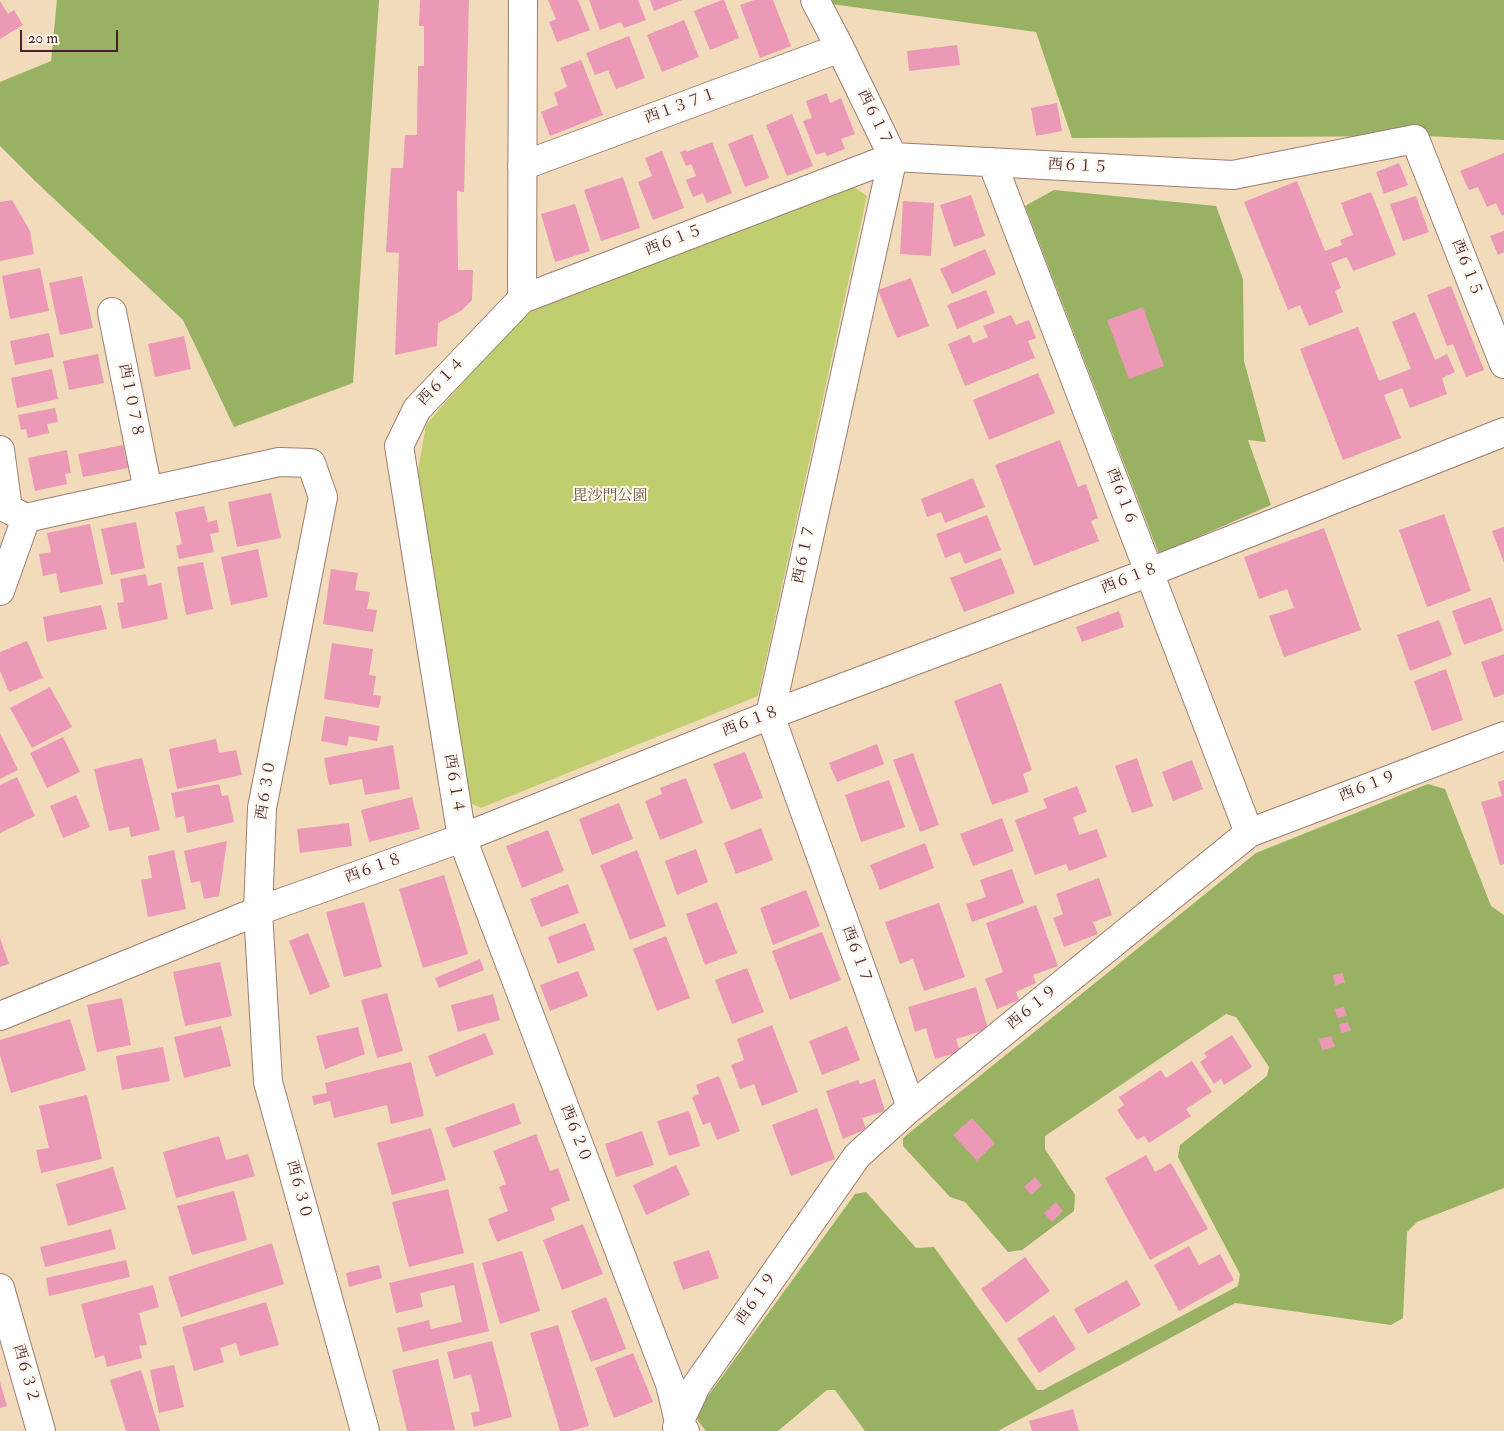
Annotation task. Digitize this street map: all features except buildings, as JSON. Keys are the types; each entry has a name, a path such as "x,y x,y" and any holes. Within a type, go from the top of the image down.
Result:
{"street":[{"path":"522,299 523,0"},
{"name":"西６１７","path":"815,0 893,157 770,715 911,1107"},
{"name":"西１３７１","path":"522,166 840,48"},
{"name":"西６１５","path":"522,299 893,157 1232,175 1415,139 1504,364"},
{"name":"西６１６","path":"992,162 1249,832"},
{"name":"西６１４","path":"462,838 399,446 417,409 522,299"},
{"name":"西１０７８","path":"112,312 148,491"},
{"name":"西６１８","path":"0,1016 258,911 462,838 770,715 1150,572 1504,432"},
{"path":"0,450 11,511 0,591"},
{"name":"西６３０","path":"11,511 148,491 279,462 311,463 323,497 262,808 258,911 268,1082 364,1431"},
{"name":"西６１９","path":"680,1428 696,1386 857,1156 911,1107 1249,832 1504,736"},
{"name":"西６２０","path":"462,838 670,1384 680,1428"},
{"name":"西６３２","path":"0,1288 41,1431"}],"green space":[{"path":"57,0 379,0 353,383 234,427 183,320 0,146 0,82 51,61"},
{"path":"829,0 1504,0 1504,140 1427,136 1072,138 1036,32 831,4"},
{"name":"毘沙門公園","path":"851,185 867,196 758,696 481,808 466,801 418,471 426,425 522,313"},
{"path":"1054,190 1216,206 1243,279 1244,361 1266,442 1248,440 1271,505 1159,554 1025,206"},
{"path":"1428,784 1445,789 1491,906 1504,915 1504,1188 1417,1222 1407,1232 1403,1318 1391,1325 1235,1303 998,1431 865,1431 835,1390 827,1390 778,1431 706,1431 698,1421 697,1411 855,1194 866,1192 916,1248 934,1247 1037,1390 1043,1390 1238,1286 1240,1274 1178,1157 1180,1145 1267,1076 1269,1067 1236,1017 1226,1014 1045,1136 1045,1149 1075,1195 1074,1211 1022,1250 1008,1252 965,1202 950,1197 903,1146 903,1138 1256,853"}]}
